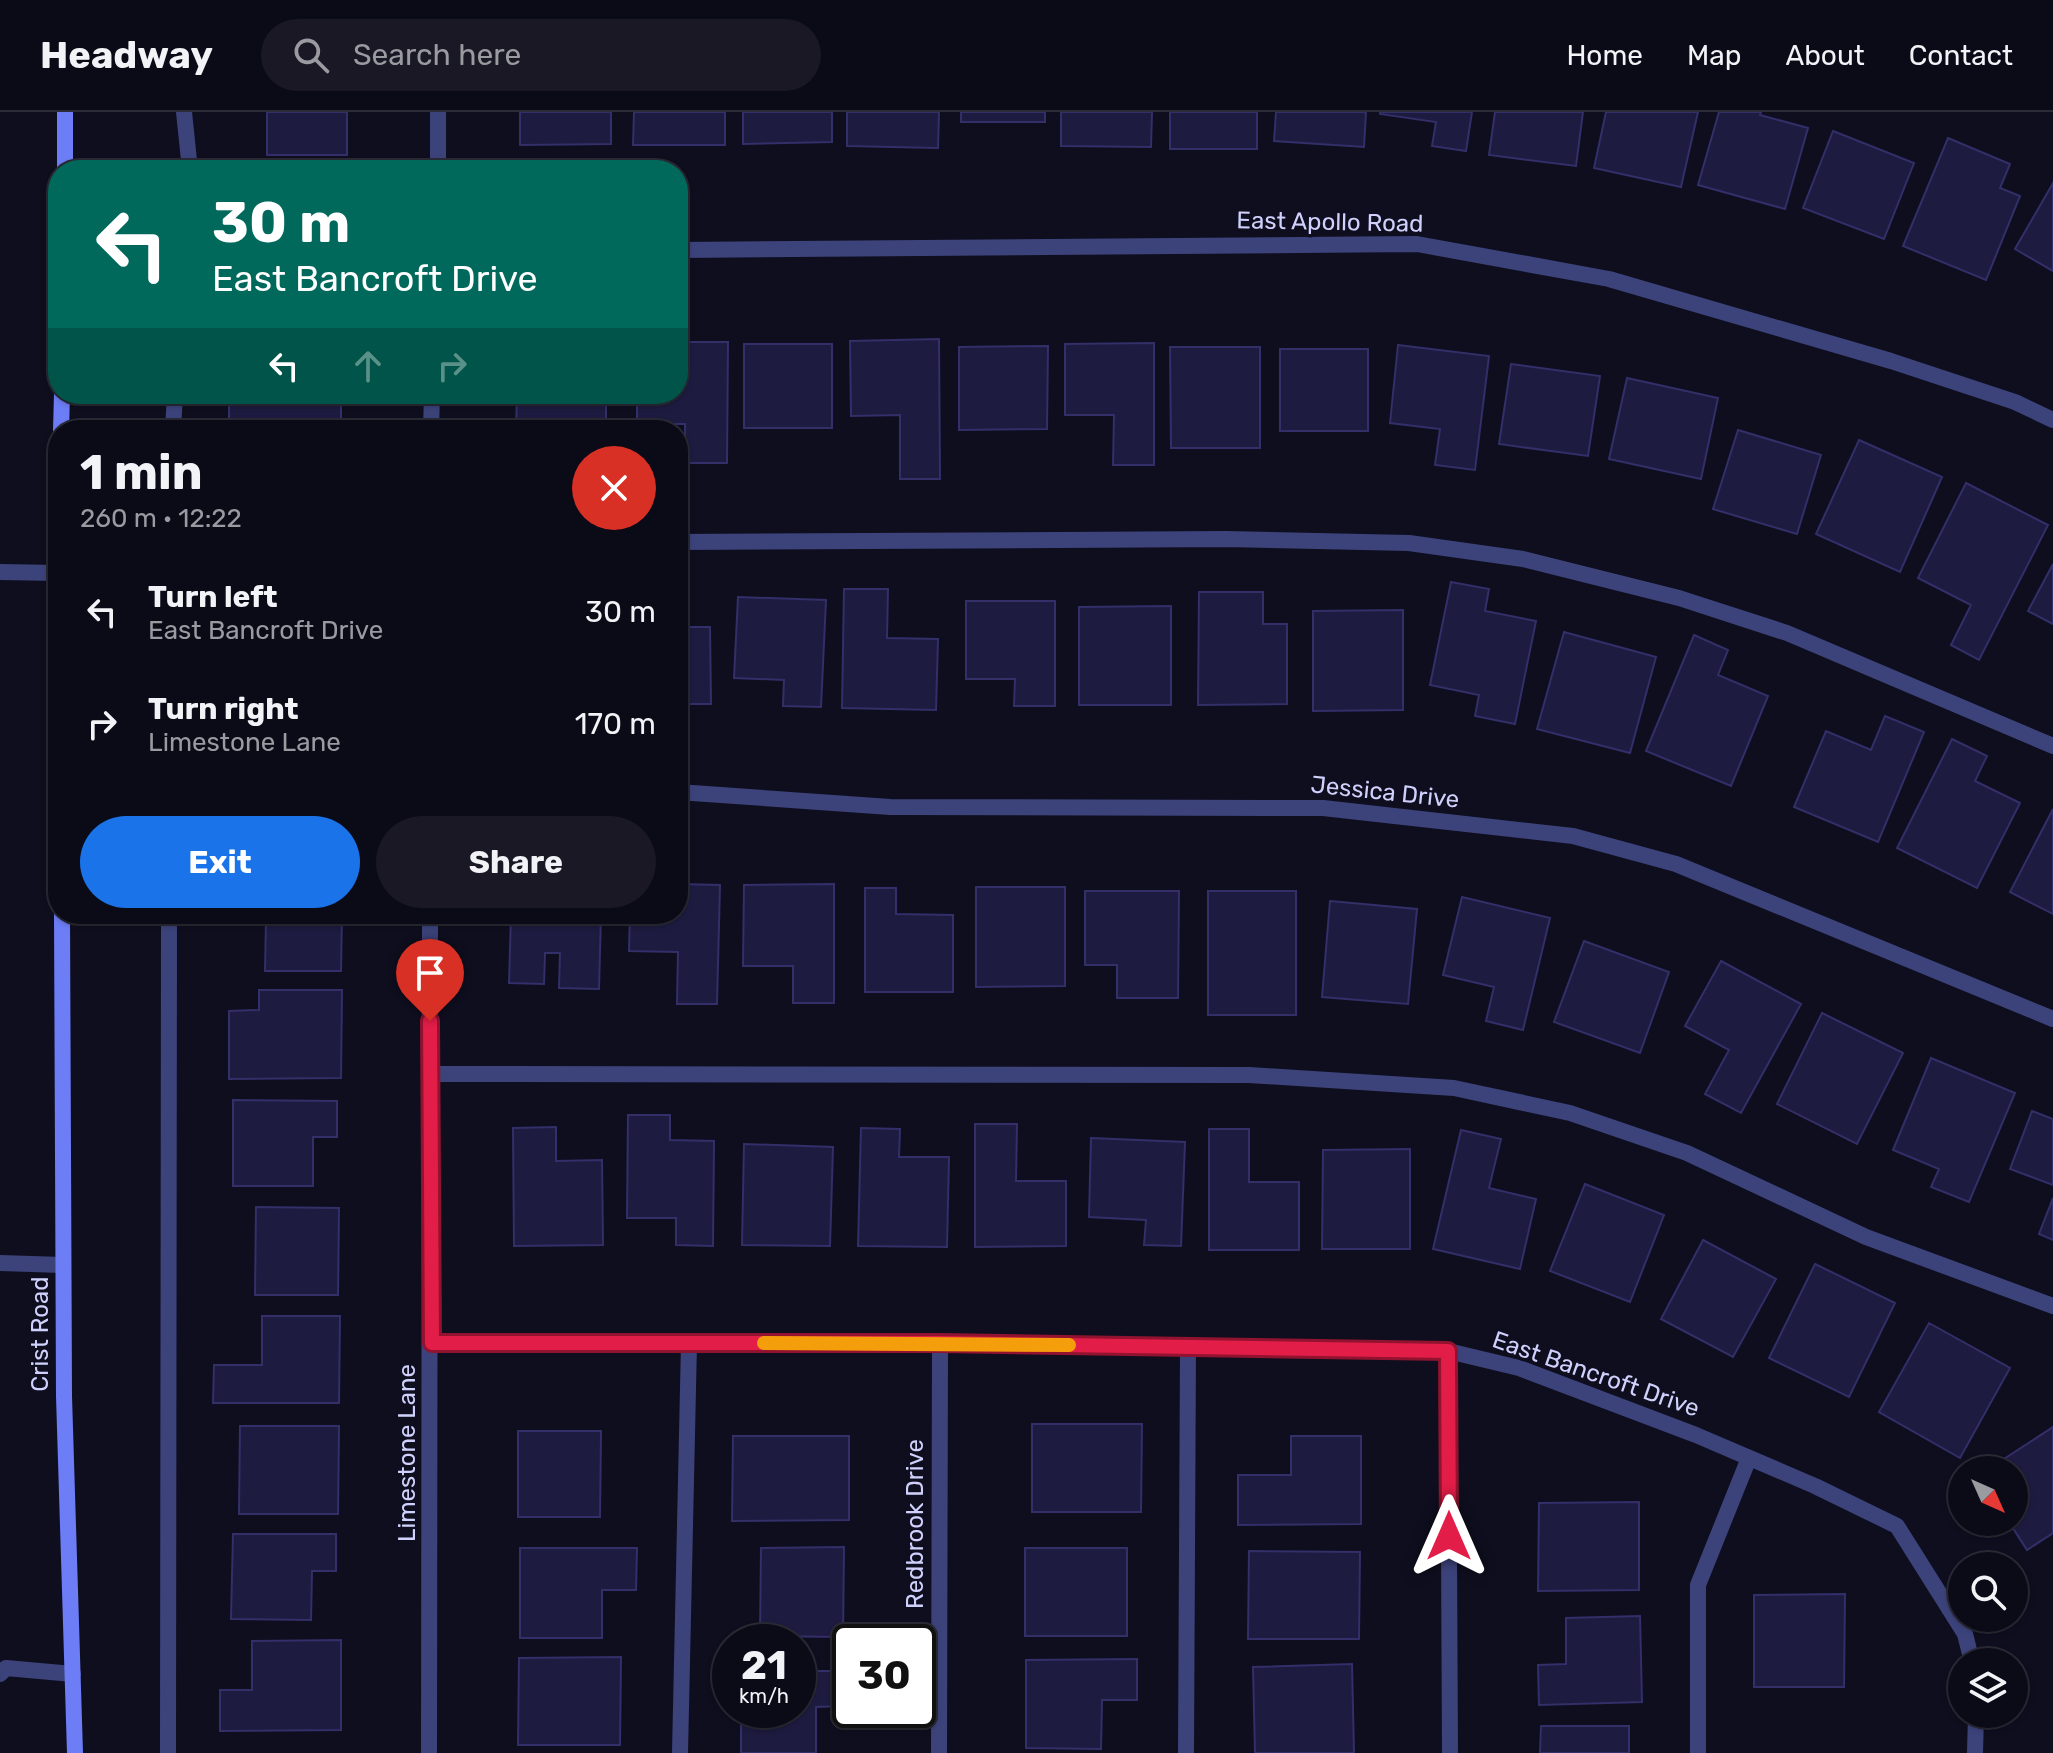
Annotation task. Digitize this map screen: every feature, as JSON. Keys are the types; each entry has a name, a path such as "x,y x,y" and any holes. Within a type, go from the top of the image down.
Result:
{"street":[{"path":"65,112 65,160"},
{"path":"184,112 189,160"},
{"path":"438,112 438,160"},
{"name":"East Apollo Road","path":"688,250 1417,244 1609,279 1891,361 2015,402 2053,420"},
{"path":"688,542 932,538 1256,539 1409,543 1523,559 1679,598 1787,633 2053,746"},
{"path":"0,572 48,573"},
{"name":"Jessica Drive","path":"688,793 890,807 1323,808 1573,836 1676,864 2053,1019"},
{"name":"Crist Road","path":"62,924 64,1396 75,1753"},
{"path":"168,1753 169,924"},
{"name":"Limestone Lane","path":"429,1753 432,1343 430,924"},
{"path":"430,1074 1249,1075 1454,1088 1570,1113 1687,1153 1866,1237 2053,1306"},
{"path":"0,1263 63,1265"},
{"name":"East Bancroft Drive","path":"432,1343 940,1343 1448,1351 1519,1368 1749,1458 1897,1526 1965,1634 1968,1648"},
{"path":"680,1753 689,1343"},
{"name":"Redbrook Drive","path":"939,1753 940,1343"},
{"path":"1186,1753 1188,1347"},
{"path":"1448,1351 1450,1753"},
{"path":"1698,1753 1698,1585 1749,1458"},
{"path":"0,1674 6,1668 73,1674"},
{"path":"1975,1753 1976,1728"}],"building":[{"path":"267,112 347,112 347,155 267,155"},
{"path":"520,112 611,112 611,144 520,145"},
{"path":"634,112 725,112 725,145 633,145"},
{"path":"743,112 832,112 832,142 743,144"},
{"path":"847,112 939,112 938,148 847,146"},
{"path":"961,112 1045,112 1045,122 961,122"},
{"path":"1061,112 1152,112 1151,147 1061,146"},
{"path":"1170,112 1257,112 1257,149 1170,149"},
{"path":"1276,112 1366,112 1364,147 1274,141"},
{"path":"1380,112 1472,112 1466,151 1432,146 1436,122"},
{"path":"1495,112 1583,112 1576,166 1489,155"},
{"path":"1606,112 1698,112 1681,187 1594,168"},
{"path":"1719,112 1761,112 1760,115 1808,128 1785,209 1698,185"},
{"path":"1833,131 1914,163 1884,239 1803,208"},
{"path":"1948,138 2010,164 2000,188 2020,196 1986,280 1903,246"},
{"path":"2053,183 2053,271 2015,249"},
{"path":"939,339 940,479 900,479 900,415 851,416 850,341"},
{"path":"688,342 728,342 727,463 688,463 688,420 637,420 637,404 688,404"},
{"path":"1154,343 1154,465 1113,465 1114,415 1065,415 1065,344"},
{"path":"744,344 832,344 832,428 744,428"},
{"path":"1398,345 1489,356 1475,470 1435,465 1440,429 1390,423"},
{"path":"1048,346 1047,429 959,430 959,347"},
{"path":"1170,347 1260,347 1260,448 1171,448"},
{"path":"1280,349 1368,349 1368,431 1280,431"},
{"path":"1511,364 1600,376 1588,456 1499,444"},
{"path":"1627,378 1718,398 1701,479 1609,459"},
{"path":"229,404 341,404 341,420 229,420"},
{"path":"517,404 606,404 606,420 516,420"},
{"path":"1738,430 1821,455 1797,534 1713,509"},
{"path":"1859,440 1942,477 1900,572 1816,534"},
{"path":"1966,483 2048,525 1979,660 1951,645 1971,605 1918,578"},
{"path":"2053,564 2053,624 2028,611"},
{"path":"1451,582 1489,589 1485,611 1536,621 1515,724 1475,716 1479,695 1430,685"},
{"path":"844,589 888,589 887,638 938,639 936,710 842,708"},
{"path":"1199,592 1263,592 1263,624 1287,624 1287,704 1198,705"},
{"path":"738,597 826,600 821,707 783,706 784,680 734,678"},
{"path":"966,601 1055,601 1055,706 1014,706 1015,679 966,679"},
{"path":"1171,606 1171,705 1079,705 1079,607"},
{"path":"1403,610 1403,710 1313,711 1313,611"},
{"path":"688,627 710,627 711,704 688,704"},
{"path":"1564,632 1656,657 1630,753 1537,729"},
{"path":"1694,635 1728,650 1718,675 1768,696 1731,786 1646,751"},
{"path":"1885,716 1924,732 1878,842 1794,807 1826,731 1871,750"},
{"path":"1952,739 1987,756 1975,781 2020,803 1977,888 1897,848"},
{"path":"2053,809 2053,914 2010,892"},
{"path":"688,884 720,885 717,1004 677,1004 678,952 629,951 630,924 688,924"},
{"path":"834,884 834,1003 793,1003 793,966 743,966 744,885"},
{"path":"976,887 1065,887 1065,986 976,987"},
{"path":"865,888 896,888 896,914 953,915 953,992 865,992"},
{"path":"1085,891 1179,891 1178,998 1117,998 1117,965 1085,965"},
{"path":"1208,891 1296,891 1296,1015 1208,1015"},
{"path":"1462,897 1550,918 1523,1030 1486,1021 1494,987 1443,975"},
{"path":"1330,901 1417,909 1408,1004 1322,997"},
{"path":"266,924 342,924 341,971 265,971"},
{"path":"511,924 601,924 599,989 559,988 560,953 545,953 544,984 509,983"},
{"path":"1584,941 1669,972 1640,1053 1554,1022"},
{"path":"1721,961 1801,1004 1741,1113 1705,1094 1729,1050 1685,1026"},
{"path":"259,990 342,990 341,1078 229,1079 229,1011 259,1010"},
{"path":"1822,1013 1903,1053 1857,1144 1777,1104"},
{"path":"1931,1058 2015,1093 1969,1202 1931,1187 1939,1169 1893,1150"},
{"path":"233,1100 337,1101 337,1137 313,1137 313,1186 233,1186"},
{"path":"2032,1111 2053,1119 2053,1185 2010,1169"},
{"path":"628,1115 670,1115 670,1140 714,1141 713,1246 676,1245 676,1218 627,1218"},
{"path":"975,1124 1017,1124 1016,1181 1066,1181 1066,1246 975,1247"},
{"path":"556,1127 556,1161 602,1160 603,1245 514,1246 513,1128"},
{"path":"861,1128 900,1129 899,1157 949,1157 947,1247 858,1246"},
{"path":"1209,1129 1249,1129 1249,1182 1299,1182 1299,1250 1209,1250"},
{"path":"1461,1130 1501,1139 1489,1188 1536,1199 1520,1269 1433,1249"},
{"path":"1091,1138 1185,1142 1181,1246 1144,1245 1146,1220 1089,1217"},
{"path":"744,1144 833,1147 830,1246 742,1245"},
{"path":"1410,1149 1410,1249 1322,1249 1323,1150"},
{"path":"1585,1184 1664,1215 1630,1302 1550,1271"},
{"path":"2053,1198 2053,1240 2039,1234"},
{"path":"256,1207 339,1208 338,1295 255,1295"},
{"path":"1703,1240 1776,1279 1733,1357 1661,1319"},
{"path":"1815,1264 1895,1303 1849,1397 1769,1358"},
{"path":"262,1316 340,1316 339,1403 213,1403 214,1365 262,1365"},
{"path":"1929,1323 2010,1368 1961,1456 1879,1412"},
{"path":"1032,1424 1142,1424 1141,1512 1032,1512"},
{"path":"240,1426 339,1426 338,1514 239,1514"},
{"path":"2053,1427 2053,1533 2027,1550 2018,1536 2028,1536 2028,1456 2008,1456"},
{"path":"518,1431 601,1431 600,1517 518,1517"},
{"path":"733,1436 849,1436 849,1520 732,1521"},
{"path":"1291,1436 1361,1436 1361,1524 1238,1525 1238,1475 1291,1475"},
{"path":"1639,1502 1639,1590 1538,1591 1539,1503"},
{"path":"233,1534 336,1534 336,1571 312,1571 311,1620 231,1619"},
{"path":"844,1547 843,1624 832,1624 832,1637 816,1637 816,1624 760,1624 761,1548"},
{"path":"520,1548 637,1548 636,1590 602,1590 602,1638 520,1638"},
{"path":"1025,1548 1127,1548 1127,1636 1025,1636"},
{"path":"1249,1551 1360,1552 1359,1639 1248,1639"},
{"path":"1845,1594 1844,1687 1754,1687 1754,1595"},
{"path":"1640,1616 1642,1702 1539,1705 1538,1665 1566,1664 1566,1618"},
{"path":"341,1640 341,1730 220,1731 220,1690 252,1690 252,1641"},
{"path":"621,1657 620,1745 518,1745 519,1658"},
{"path":"1137,1659 1137,1700 1102,1700 1101,1749 1026,1748 1026,1660"},
{"path":"1352,1664 1354,1753 1255,1753 1253,1667"},
{"path":"816,1671 832,1671 832,1706 816,1707"},
{"path":"1541,1726 1629,1726 1629,1753 1540,1753"},
{"path":"741,1728 816,1728 816,1753 741,1753"}],"slow traffic":[{"path":"764,1343 1069,1345"}],"route":[{"path":"430,1021 432,1343 940,1343 1448,1351 1449,1536"}]}
